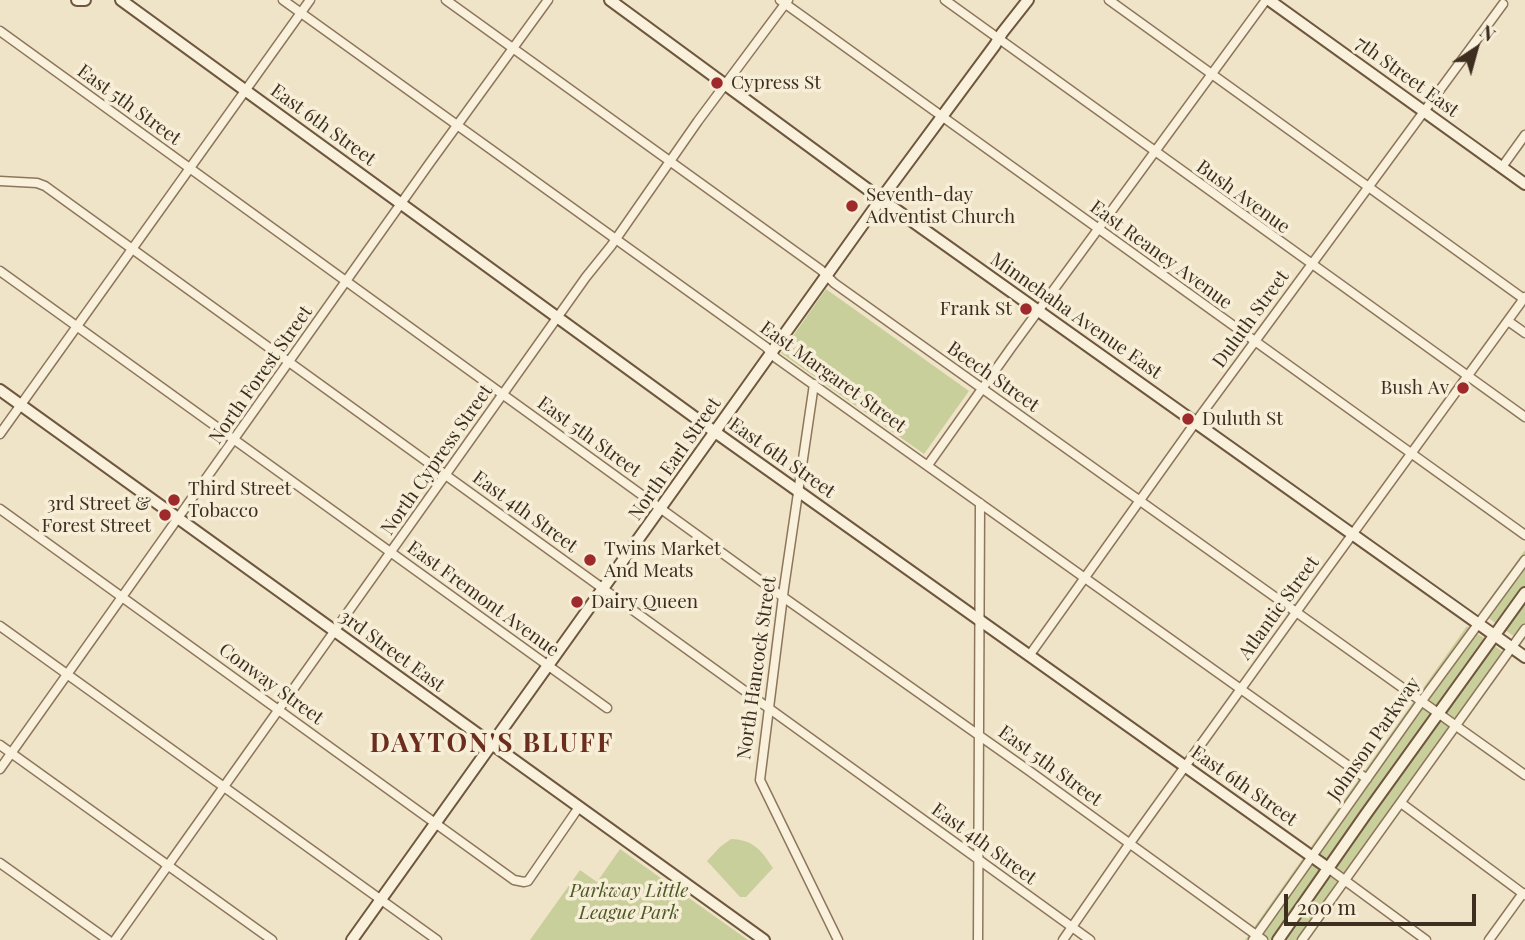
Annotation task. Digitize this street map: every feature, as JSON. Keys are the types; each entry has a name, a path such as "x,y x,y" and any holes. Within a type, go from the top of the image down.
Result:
{"street":[{"path":"77,0 85,0"},
{"name":"East 6th Street","path":"121,0 715,432 1426,940"},
{"name":"East Margaret Street","path":"283,0 765,347 776,358 1367,779"},
{"path":"0,434 310,0"},
{"name":"Beech Street","path":"446,0 827,275 834,284 1525,775"},
{"name":"North Forest Street","path":"0,769 548,0"},
{"name":"Minnehaha Avenue East","path":"610,0 881,199 1525,657"},
{"name":"Bush Avenue","path":"945,0 1525,417"},
{"name":"North Earl Street","path":"352,940 881,199 1028,0"},
{"path":"1109,0 1524,298"},
{"path":"928,465 1154,152 1268,0"},
{"name":"7th Street East","path":"1268,0 1525,184"},
{"name":"North Cypress Street","path":"115,940 784,1"},
{"name":"East Reaney Avenue","path":"784,1 1098,230 1525,535"},
{"name":"Duluth Street","path":"1029,656 1195,423 1503,4"},
{"name":"East 5th Street","path":"0,31 346,283 1130,843 1257,938"},
{"path":"1502,167 1525,135"},
{"name":"East 4th Street","path":"0,181 46,186 1090,940"},
{"name":"East Fremont Avenue","path":"0,271 607,708"},
{"name":"Atlantic Street","path":"1063,940 1296,611 1524,298"},
{"path":"1508,321 1525,333"},
{"name":"North Hancock Street","path":"814,384 797,491 760,780 838,940"},
{"name":"3rd Street East","path":"0,390 764,940"},
{"path":"978,940 980,503"},
{"name":"Conway Street","path":"0,509 514,880 524,882 530,878 579,807"},
{"name":"Johnson Parkway","path":"1257,938 1421,702 1525,560"},
{"name":"Johnson Parkway","path":"1278,940 1525,593"},
{"path":"0,626 438,940"},
{"path":"1302,940 1525,629"},
{"path":"0,745 272,940"},
{"path":"1401,803 1524,894 1489,940"},
{"path":"0,863 108,940"}],"green space":[{"path":"826,289 969,391 924,454 781,353"},
{"path":"1525,550 1525,638 1522,642 1480,612"},
{"path":"1467,626 1510,657 1309,940 1245,940"},
{"path":"731,839 746,841 756,847 773,868 746,897 740,897 707,861"},
{"name":"Parkway Little League Park","path":"620,849 748,940 530,940 580,870 597,882"}],"place":[{"name":"Cypress St","path":"717,83"},
{"name":"Seventh-day Adventist Church","path":"852,206"},
{"name":"Frank St","path":"1026,309"},
{"name":"Bush Av","path":"1463,388"},
{"name":"Duluth St","path":"1188,419"},
{"name":"Third Street Tobacco","path":"174,500"},
{"name":"3rd Street & Forest Street","path":"165,515"},
{"name":"Twins Market And Meats","path":"590,560"},
{"name":"Dairy Queen","path":"577,602"}],"district":[{"name":"DAYTON'S BLUFF","path":"492,744"}]}
